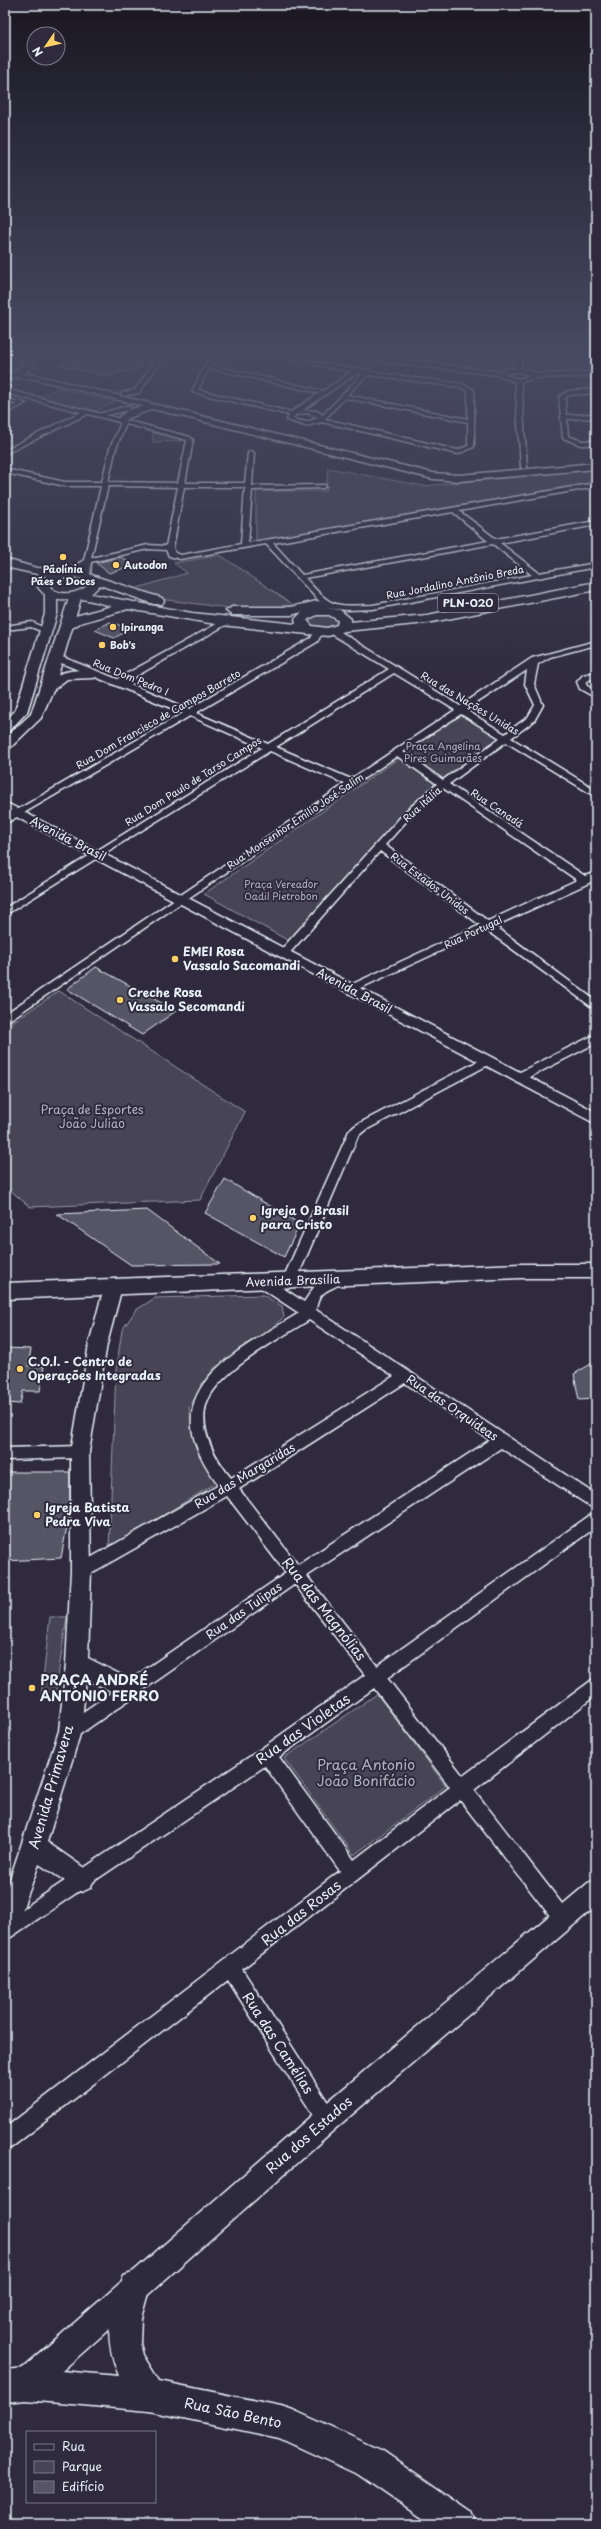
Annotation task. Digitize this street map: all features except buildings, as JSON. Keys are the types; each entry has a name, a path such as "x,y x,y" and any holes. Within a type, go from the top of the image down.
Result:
{"main road":[{"path":"5,563 36,572 90,577 174,606 232,611 274,612 312,608"},
{"path":"5,570 27,576 47,590 77,595 91,589 95,582 90,577"},
{"path":"5,728 21,712 46,631 52,607 47,590 48,579 65,574"},
{"name":"PLN-020","path":"312,608 381,615 427,611 596,578"},
{"name":"PLN-020","path":"77,595 126,606 225,623 313,630 377,625 479,610 596,586"},
{"path":"8,739 37,715 77,595"},
{"path":"377,625 398,632 415,633 596,597"},
{"path":"66,628 76,620 126,606"},
{"path":"312,608 301,622 313,630"},
{"path":"333,611 345,619 338,629"},
{"path":"41,647 58,653"},
{"path":"47,688 64,676 94,674"},
{"name":"Avenida Brasília","path":"5,1291 591,1268"},
{"path":"135,2286 124,2325 122,2345 126,2360 149,2395"},
{"name":"Rua São Bento","path":"15,2385 149,2395 281,2422 371,2463 459,2524"}],"street":[{"path":"90,577 87,561 108,470"},
{"path":"185,470 170,545 175,556 187,557 596,485"},
{"path":"244,546 250,470"},
{"path":"408,470 432,476 458,478 550,470"},
{"path":"433,470 441,472 465,473 494,470"},
{"path":"5,471 54,482 104,485 323,486"},
{"path":"455,511 538,576"},
{"path":"301,577 596,523"},
{"path":"268,542 301,577 312,608 333,611"},
{"path":"65,574 87,561 148,547 170,545"},
{"name":"Rua Jordalino Antônio Breda","path":"333,611 373,607 596,565"},
{"path":"119,682 225,623"},
{"path":"5,628 32,624 46,631"},
{"name":"Rua das Nações Unidas","path":"338,629 393,670 460,709 596,794"},
{"name":"Rua Dom Francisco de Campos Barreto","path":"5,822 314,640 313,630"},
{"name":"Rua Monsenhor Emílio José Salim","path":"5,1019 180,898 535,660 561,650 596,643"},
{"name":"Rua Dom Pedro I","path":"58,653 94,674 114,682 119,682 352,783"},
{"path":"502,682 523,685 535,660"},
{"name":"Rua Dom Paulo de Tarso Campos","path":"5,912 97,853 393,670"},
{"path":"596,674 586,677 581,682 583,687 596,695"},
{"name":"Rua Itália","path":"283,954 409,813 443,785 531,719 536,713 539,705 523,685"},
{"name":"Rua Canadá","path":"397,752 585,881"},
{"name":"Avenida Brasil","path":"5,806 97,853 283,954 596,1119"},
{"name":"Rua Estados Unidos","path":"380,846 596,1006"},
{"name":"Rua Portugal","path":"350,989 596,875"},
{"path":"518,1078 596,1038"},
{"path":"289,1281 353,1134 360,1128 486,1061"},
{"path":"309,1313 310,1302 315,1293 323,1285 338,1279"},
{"name":"Rua das Orquídeas","path":"263,1282 500,1441 596,1503"},
{"name":"Avenida Primavera","path":"5,1926 34,1847 70,1731 77,1664 81,1571 80,1452 98,1344 113,1287"},
{"name":"Rua das Magnólias","path":"309,1313 227,1367 207,1388 200,1402 197,1419 207,1455 229,1487 563,1919"},
{"name":"Rua das Margaridas","path":"81,1571 229,1487 405,1376"},
{"name":"Rua das Tulipas","path":"70,1731 297,1574 500,1441"},
{"path":"5,1454 80,1452"},
{"name":"Rua das Violetas","path":"5,1932 266,1755 377,1677 596,1518"},
{"path":"77,1664 129,1690"},
{"name":"Rua das Rosas","path":"5,2140 596,1685"},
{"path":"266,1755 352,1873"},
{"path":"34,1847 82,1880"},
{"name":"Rua dos Estados","path":"15,2385 135,2286 327,2119 596,1891"},
{"name":"Rua das Camélias","path":"230,1967 327,2119"}],"green space":[{"path":"328,470 339,470 423,486 596,470 596,482 256,541 256,491 326,491"},
{"path":"220,555 295,606 229,608 167,600 131,590 187,573 174,563"},
{"path":"324,614 337,617 340,623 331,629 312,627 307,620 310,616"},
{"name":"Praça Angelina Pires Guimarães","path":"459,711 502,737 443,781 401,752"},
{"name":"Praça Vereador Oadil Pietrobon","path":"399,758 435,783 289,941 204,894"},
{"name":"Praça de Esportes João Julião","path":"59,991 245,1112 200,1200 30,1207 5,1186 5,1027"},
{"path":"263,1295 282,1306 284,1317 262,1336 213,1369 189,1407 194,1439 216,1483 109,1548 116,1370 122,1330 136,1310 155,1298"},
{"path":"50,1617 67,1617 55,1696 41,1697"},
{"name":"Praça Antonio João Bonifácio","path":"377,1694 446,1786 354,1855 284,1758"}],"place":[{"name":"Pãolínia Pães e Doces","path":"63,557"},
{"name":"Autodon","path":"116,565"},
{"name":"Ipiranga","path":"113,627"},
{"name":"Bob's","path":"102,645"},
{"name":"EMEI Rosa Vassalo Sacomandi","path":"175,959"},
{"name":"Creche Rosa Vassalo Secomandi","path":"120,1000"},
{"name":"Igreja O Brasil para Cristo","path":"253,1218"},
{"name":"C.O.I. - Centro de Operações Integradas","path":"20,1369"},
{"name":"Igreja Batista Pedra Viva","path":"37,1515"},
{"name":"PRAÇA ANDRÉ ANTONIO FERRO","path":"32,1688"}]}
